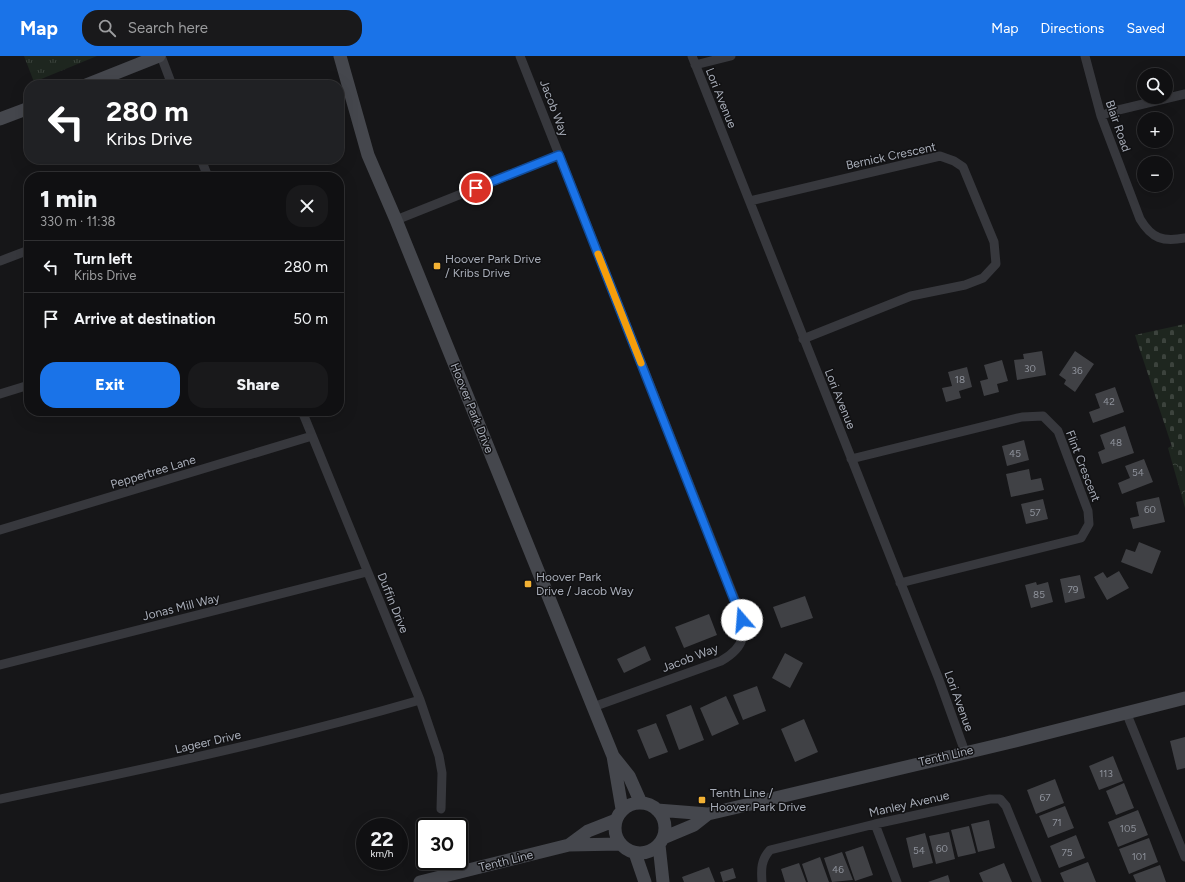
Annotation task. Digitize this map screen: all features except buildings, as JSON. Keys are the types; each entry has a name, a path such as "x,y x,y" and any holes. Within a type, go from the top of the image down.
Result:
{"street":[{"path":"99,80 160,56 170,80"},
{"name":"Hoover Park Drive","path":"340,56 368,155 396,220 613,756 619,814"},
{"name":"Jacob Way","path":"520,56 738,606 744,631 738,649 721,661 593,707"},
{"name":"Lori Avenue","path":"692,56 938,677 965,752"},
{"path":"695,65 731,56"},
{"name":"Blair Road","path":"1085,56 1101,116 1140,219 1148,231 1159,238 1171,241 1185,238"},
{"path":"1101,116 1110,112 1185,94"},
{"path":"0,119 24,110"},
{"path":"396,220 559,155"},
{"name":"Bernick Crescent","path":"750,201 940,156 954,161 963,167 994,242 996,264 983,278 965,285 911,296 803,339"},
{"path":"0,261 24,252"},
{"path":"0,394 24,387"},
{"name":"Duffin Drive","path":"304,416 420,700 439,756 442,773 441,808"},
{"name":"Flint Crescent","path":"851,459 1022,417 1043,416 1058,431 1088,511 1089,524 1081,538 900,583"},
{"name":"Peppertree Lane","path":"0,530 312,436"},
{"name":"Jonas Mill Way","path":"0,665 367,572"},
{"name":"Tenth Line","path":"657,810 708,814 1185,698"},
{"name":"Lageer Drive","path":"0,798 103,778 336,724 420,700"},
{"path":"1126,712 1185,857"},
{"name":"Hoover Park Drive","path":"613,756 629,776 641,802"},
{"name":"Manley Avenue","path":"762,882 761,868 764,856 770,850 875,824 990,799 1000,799 1006,806 1037,882"},
{"path":"661,841 652,850 644,853 635,853 620,844 615,832 619,814 628,805 641,802 657,810 664,823 661,841 663,882"},
{"name":"Tenth Line","path":"569,845 619,814"},
{"name":"Tenth Line","path":"661,841 694,824 708,814"},
{"path":"875,824 897,882"},
{"name":"Tenth Line","path":"420,882 569,845 620,844"},
{"path":"635,853 645,882"}],"green space":[{"path":"24,56 97,56 39,80 33,80"},
{"path":"1185,324 1185,486 1135,335"},
{"path":"1185,437 1185,508 1168,448"}],"slow traffic":[{"path":"598,254 641,363"}],"place":[{"name":"Hoover Park Drive / Kribs Drive","path":"437,266"},
{"name":"Hoover Park Drive / Jacob Way","path":"528,584"},
{"name":"Tenth Line / Hoover Park Drive","path":"702,800"}],"route":[{"path":"476,188 559,155 738,606 742,620"}]}
